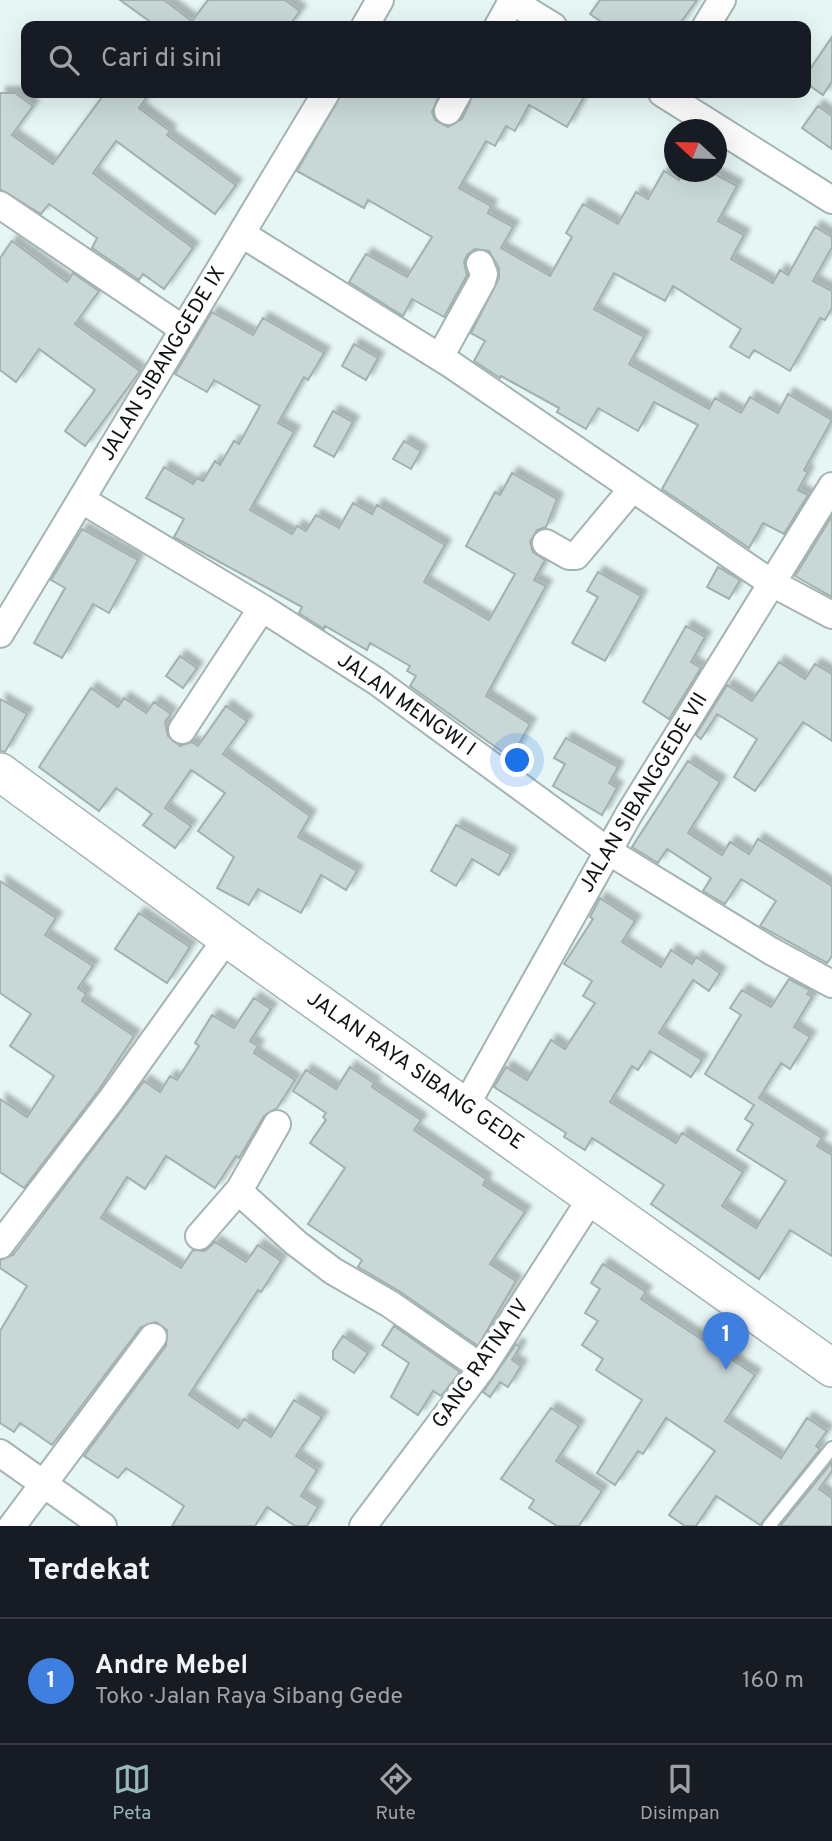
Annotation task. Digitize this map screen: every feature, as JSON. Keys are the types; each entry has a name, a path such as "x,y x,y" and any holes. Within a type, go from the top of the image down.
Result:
{"main road":[{"name":"JALAN RAYA SIBANG GEDE","path":"0,772 227,938 832,1367"}],"street":[{"path":"368,21 380,0"},
{"path":"709,21 722,0"},
{"path":"501,21 511,1 545,21"},
{"name":"JALAN SIBANGGEDE IX","path":"0,635 323,98"},
{"path":"672,98 832,200"},
{"path":"0,205 183,328"},
{"path":"242,234 440,357 771,582 832,615"},
{"path":"440,357 482,281 484,274 480,264"},
{"name":"JALAN SIBANGGEDE VII","path":"466,1105 608,852 832,486"},
{"path":"546,543 569,556 576,556 632,489"},
{"name":"JALAN MENGWI I","path":"82,500 262,608 376,681 608,852 771,951 832,984"},
{"path":"182,730 262,608"},
{"path":"0,1245 111,1100 227,938"},
{"path":"200,1236 240,1189 277,1124"},
{"path":"240,1189 276,1225 324,1264 390,1304 482,1368"},
{"name":"GANG RATNA IV","path":"363,1526 482,1368 592,1198"},
{"path":"12,1526 42,1482 153,1337"},
{"path":"0,1453 103,1526"}],"lane":[{"path":"769,1526 832,1448"}],"building":[{"path":"120,0 164,0 192,21 149,21"},
{"path":"208,0 285,0 300,11 293,21 192,21"},
{"path":"600,0 697,0 682,21 600,21 590,14"},
{"path":"832,37 832,81 823,95 811,87 811,68"},
{"path":"0,93 15,93 33,106 12,135 53,164 101,98 146,98 139,108 170,131 167,135 236,185 215,214 116,141 93,173 193,248 164,289 143,274 139,280 92,248 97,238 49,204 41,214 0,189"},
{"path":"339,98 438,98 432,112 435,120 448,127 462,119 472,98 583,98 567,127 529,105 515,131 506,126 495,146 486,141 459,188 491,206 488,213 513,227 501,248 550,276 572,237 566,233 583,204 618,224 636,192 648,199 664,171 664,182 727,181 737,186 718,221 744,235 731,259 773,283 780,270 788,275 815,227 832,237 832,247 813,281 832,291 832,308 825,320 820,318 790,371 754,350 749,358 730,347 741,329 673,286 665,301 614,273 594,309 644,337 629,364 709,409 715,398 741,413 750,397 778,413 788,394 832,420 804,470 808,472 798,490 808,495 784,534 763,523 749,548 662,489 698,425 654,402 638,431 598,408 586,429 557,412 559,408 501,376 500,378 474,361 485,341 471,333 499,278 499,268 489,251 475,249 467,255 464,262 467,275 444,317 412,299 403,316 349,282 366,254 407,277 432,237 368,200 364,208 297,171"},
{"path":"818,106 832,116 832,149 802,128"},
{"path":"12,241 67,282 73,273 99,291 75,324 140,371 85,446 65,431 95,390 39,349 16,382 0,370 0,258"},
{"path":"212,312 253,335 263,318 324,353 308,380 304,377 278,423 294,432 250,510 292,534 297,526 306,531 316,515 339,528 353,503 372,514 377,505 445,545 424,582 489,620 515,574 466,546 495,492 500,495 512,473 557,499 546,527 537,530 530,542 533,552 545,560 534,580 546,586 486,696 530,724 511,758 410,686 416,676 407,671 410,666 370,643 367,650 325,626 324,629 299,613 302,607 174,537 184,519 146,498 164,467 193,484 197,478 203,481 215,461 220,465 234,441 239,444 260,406 214,380 207,392 175,374"},
{"path":"354,344 378,358 366,380 342,366"},
{"path":"333,411 353,422 334,457 314,446"},
{"path":"404,441 421,451 411,469 393,459"},
{"path":"832,516 832,597 795,576"},
{"path":"82,529 138,560 109,613 93,604 62,658 34,643 65,588 51,580"},
{"path":"718,567 740,580 729,599 707,587"},
{"path":"598,572 641,596 605,661 572,643 598,597 587,591"},
{"path":"686,626 705,637 691,662 701,668 669,719 643,702"},
{"path":"180,656 197,668 183,688 166,676"},
{"path":"779,662 805,679 815,664 832,674 832,741 803,722 755,791 734,777 757,739 717,714 701,739 696,735 727,685 752,701"},
{"path":"91,688 118,707 124,698 146,713 154,702 171,714 165,722 168,736 180,746 192,742 198,746 226,706 247,721 223,754 310,816 298,837 357,871 346,890 321,875 301,913 258,889 249,905 217,888 234,857 198,831 225,793 191,770 165,808 191,826 175,848 143,825 152,814 116,788 99,811 39,767"},
{"path":"0,699 27,714 5,752 0,751"},
{"path":"566,738 618,767 609,783 617,788 602,815 553,786 565,764 554,758"},
{"path":"688,761 720,782 688,833 722,855 730,842 749,854 758,839 832,886 832,956 827,963 760,926 776,901 741,879 725,904 703,891 711,878 667,849 658,863 632,847"},
{"path":"456,825 511,854 499,875 472,859 456,886 431,871"},
{"path":"0,881 56,918 45,935 93,966 78,988 86,994 82,1001 134,1036 98,1091 24,1188 0,1172 0,1099 27,1117 54,1076 10,1046 31,1014 0,993"},
{"path":"600,898 635,921 622,942 661,967 671,950 692,964 696,957 720,973 709,991 693,980 659,1033 702,1060 691,1077 650,1051 638,1070 632,1066 610,1102 676,1143 682,1133 743,1172 722,1206 756,1228 786,1181 737,1150 753,1124 745,1119 754,1105 705,1074 741,1015 730,1008 742,990 771,1007 789,979 810,990 807,994 812,997 794,1027 810,1037 790,1069 781,1063 759,1098 822,1138 817,1146 832,1155 832,1256 790,1230 759,1279 651,1204 664,1185 592,1138 585,1150 564,1137 566,1133 494,1087 506,1067 527,1080 551,1040 565,1049 595,1003 583,996 592,981 564,964 593,919 590,917"},
{"path":"139,913 190,947 167,983 115,949"},
{"path":"254,998 271,1009 250,1041 258,1046 254,1053 295,1080 277,1108 264,1116 239,1158 236,1156 215,1188 166,1156 145,1189 127,1177 101,1218 181,1268 193,1250 205,1251 215,1242 246,1262 258,1245 281,1261 261,1292 258,1290 189,1395 238,1428 244,1419 271,1437 294,1400 322,1417 296,1456 317,1470 301,1496 318,1507 307,1526 295,1526 267,1507 255,1526 172,1526 184,1506 126,1468 118,1478 84,1456 166,1346 167,1330 156,1322 141,1327 52,1445 20,1423 14,1432 0,1423 0,1331 27,1286 0,1268 0,1260 13,1255 144,1081 160,1092 170,1076 177,1080 199,1046 195,1043 212,1015 234,1028"},
{"path":"350,1067 374,1083 372,1087 421,1120 414,1130 486,1179 483,1185 525,1212 490,1264 516,1281 478,1346 399,1291 358,1267 362,1260 308,1224 345,1168 310,1143 326,1120 323,1117 326,1113 293,1091 306,1070 336,1089"},
{"path":"603,1264 646,1292 641,1299 755,1375 725,1421 781,1458 807,1418 827,1431 816,1446 820,1449 760,1525 716,1496 696,1526 685,1526 669,1515 715,1451 666,1418 643,1454 638,1451 615,1485 597,1473 642,1400 596,1370 603,1359 582,1345 598,1321 585,1313 600,1289 591,1283"},
{"path":"394,1326 460,1372 441,1396 433,1391 418,1415 391,1397 409,1363 382,1345"},
{"path":"343,1336 368,1353 354,1373 333,1359 333,1351"},
{"path":"516,1344 520,1347 512,1360 521,1366 508,1387 500,1382 490,1397 483,1392"},
{"path":"551,1408 579,1426 556,1461 602,1491 579,1526 557,1526 529,1508 534,1500 501,1479"},
{"path":"832,1462 832,1471 819,1489 832,1498 832,1526 780,1526"}],"place":[{"name":"Andre Mebel","path":"726,1370"}]}
